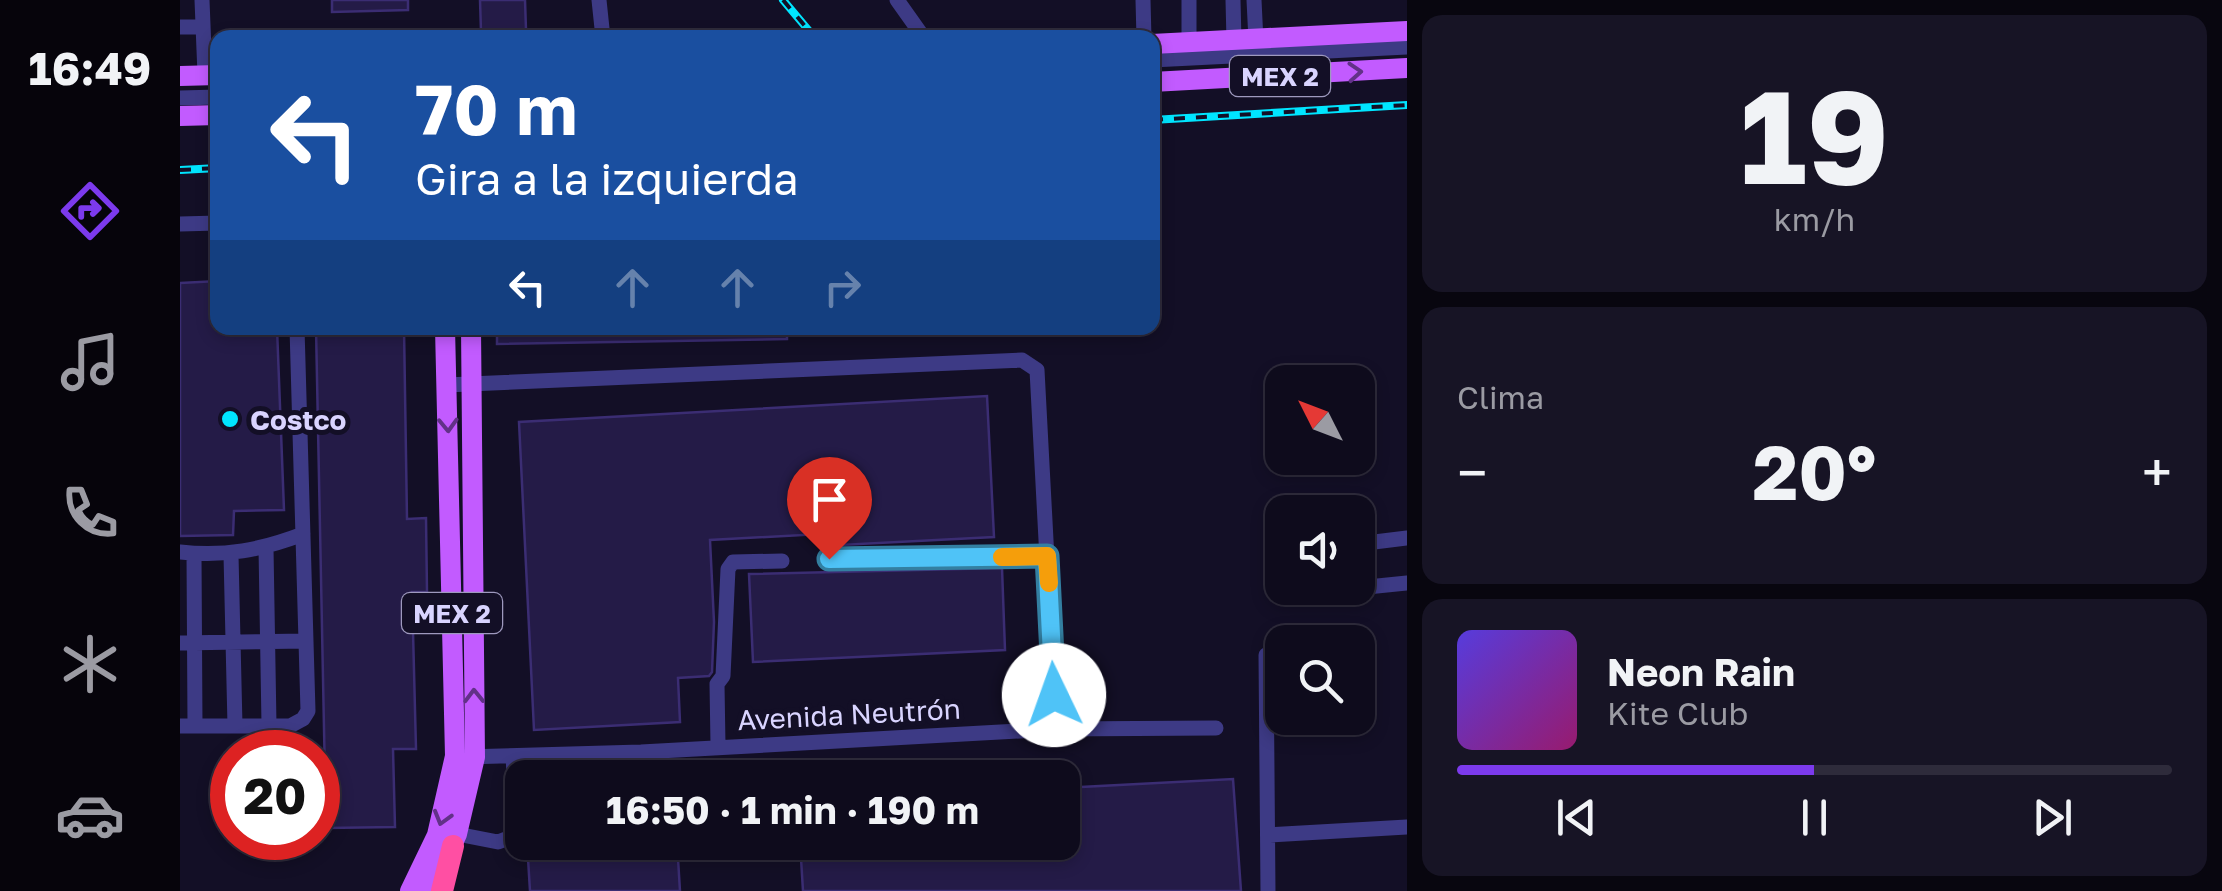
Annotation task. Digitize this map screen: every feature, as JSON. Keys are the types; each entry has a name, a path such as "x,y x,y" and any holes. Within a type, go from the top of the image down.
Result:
{"highway":[{"path":"442,891 455,840"}],"main road":[{"name":"MEX 2","path":"1160,44 1407,31"},
{"name":"MEX 2","path":"1160,82 1407,68"},
{"path":"180,76 210,75"},
{"path":"180,116 210,115"},
{"name":"MEX 2","path":"410,891 437,835 465,757 445,335"},
{"name":"MEX 2","path":"431,891 455,840 465,757 471,335"}],"street":[{"path":"202,0 210,69"},
{"path":"599,0 603,30"},
{"path":"897,0 918,30"},
{"path":"1143,0 1144,30"},
{"path":"1189,0 1189,43"},
{"path":"1233,0 1245,41"},
{"path":"1245,41 1254,0"},
{"path":"180,27 203,27"},
{"path":"1160,60 1407,47"},
{"path":"180,98 210,97"},
{"path":"180,224 210,223"},
{"path":"297,335 303,534 308,710 297,724 188,726 187,553 231,555 266,548 303,534"},
{"path":"446,385 1022,360 1031,363 1037,370 1056,730"},
{"path":"1375,542 1407,538"},
{"path":"266,548 269,725"},
{"path":"231,555 235,726"},
{"path":"829,559 1047,556"},
{"path":"718,745 718,684 723,676 728,569 733,562 782,561"},
{"path":"1375,587 1407,584"},
{"path":"187,643 306,641"},
{"name":"Avenida Neutrón","path":"465,757 641,752 1056,730 1216,728"},
{"path":"1267,735 1268,891"},
{"path":"639,760 641,752"},
{"path":"455,840 498,842 514,836 513,756"},
{"path":"1268,835 1407,828"}],"building":[{"path":"332,0 408,0 408,10 332,12"},
{"path":"480,0 525,0 526,30 481,30"},
{"name":"Costco","path":"210,281 210,335 277,335 284,510 234,511 233,535 180,536 180,283"},
{"path":"316,335 404,335 407,519 426,518 427,592 412,592 416,749 393,749 395,827 340,828 340,730 324,730"},
{"path":"497,335 787,335 787,339 497,344"},
{"path":"987,396 994,537 821,546 821,534 710,540 712,672 709,676 678,678 680,722 534,730 519,422"},
{"path":"1002,568 1005,650 753,662 749,574"},
{"path":"1233,779 1241,891 803,891 801,860 1080,860 1080,787"},
{"path":"528,860 678,860 680,891 530,891"}],"railway":[{"path":"783,0 808,30"},
{"path":"1160,120 1407,105"},
{"path":"180,170 210,168"}],"slow traffic":[{"path":"1002,557 1047,556 1049,583"}],"place":[{"name":"Costco","path":"230,419"}],"route":[{"path":"829,559 1047,556 1054,695"}]}
